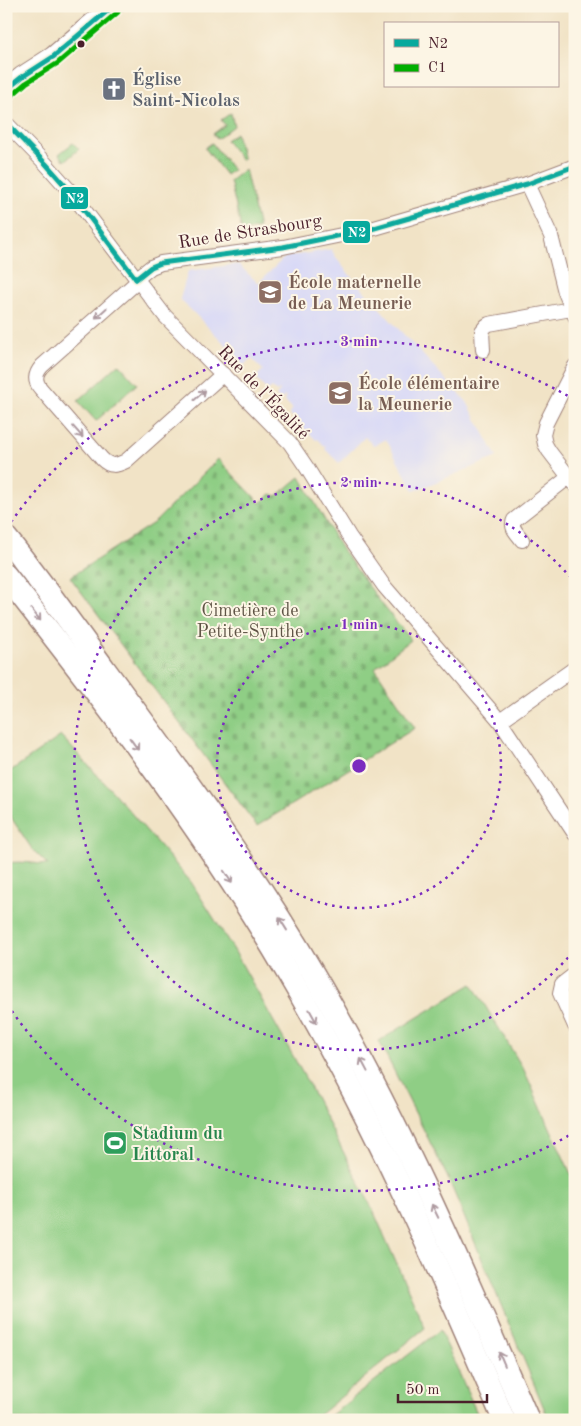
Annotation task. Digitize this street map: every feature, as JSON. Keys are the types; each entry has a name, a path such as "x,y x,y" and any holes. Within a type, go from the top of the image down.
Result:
{"highway":[{"path":"6,538 44,586 189,783 254,878 316,979 363,1064 414,1167 470,1286 528,1420"},
{"path":"6,576 173,798 227,875 288,972 333,1052 386,1156 444,1281 504,1420"}],"main road":[{"path":"6,90 53,57 113,6"}],"street":[{"name":"Rue de l'Égalité","path":"6,123 69,190 175,327 290,443 349,536 384,586 500,721 575,834"},
{"name":"Rue de Strasbourg","path":"223,374 126,462 114,466 107,464 102,459 41,389 36,380 36,375 42,366 149,268 161,263 283,247 372,230 527,184 575,166"},
{"path":"484,350 482,331 489,324 573,313 565,292 549,232 527,184"},
{"path":"522,540 513,528 514,520 572,481 547,448 543,435 546,423 575,366"},
{"path":"500,721 575,668"},
{"path":"575,974 562,984 560,993 575,1026"}],"shaded area":[{"path":"333,249 332,251 349,274 467,402 497,457 414,491 386,439 374,446 365,437 339,463 318,439 316,440 289,413 293,409 284,400 286,397 280,400 276,396 279,390 277,392 272,388 268,391 255,378 263,370 251,358 237,372 220,355 228,347 180,299 188,271 238,264 258,283 285,257"}],"green space":[{"path":"231,113 234,126 217,139 213,134 225,125 221,120"},
{"path":"236,133 243,159 241,160 226,140"},
{"path":"73,143 79,149 65,161 59,154"},
{"path":"212,143 233,170 226,175 205,148"},
{"path":"245,169 259,228 242,232 230,181"},
{"path":"119,364 137,384 96,421 78,401"},
{"name":"Cimetière de Petite-Synthe","path":"218,459 260,503 271,494 277,496 300,477 341,548 411,640 375,668 415,728 257,826 70,577 155,522"},
{"name":"Stadium du Littoral","path":"61,736 112,791 191,882 234,950 308,1083 372,1208 425,1328 313,1420 6,1420 6,863 22,862 48,865 32,849 6,810 6,774"},
{"path":"472,984 524,1070 575,1183 575,1420 549,1420 448,1178 379,1041"},
{"path":"440,1330 480,1420 325,1420"}],"transit line":[{"name":"N2","path":"6,90 53,57 113,6"},
{"name":"C1","path":"11,96 26,83 58,63 118,12"},
{"name":"N2","path":"6,123 69,190 136,279"},
{"name":"N2","path":"136,279 151,267 161,263 283,247 371,229 527,184 575,166"}],"place":[{"name":"Église Saint-Nicolas","path":"114,89"},
{"name":"École maternelle de La Meunerie","path":"270,292"},
{"name":"École élémentaire la Meunerie","path":"340,393"},
{"name":"Stadium du Littoral","path":"115,1143"}]}
